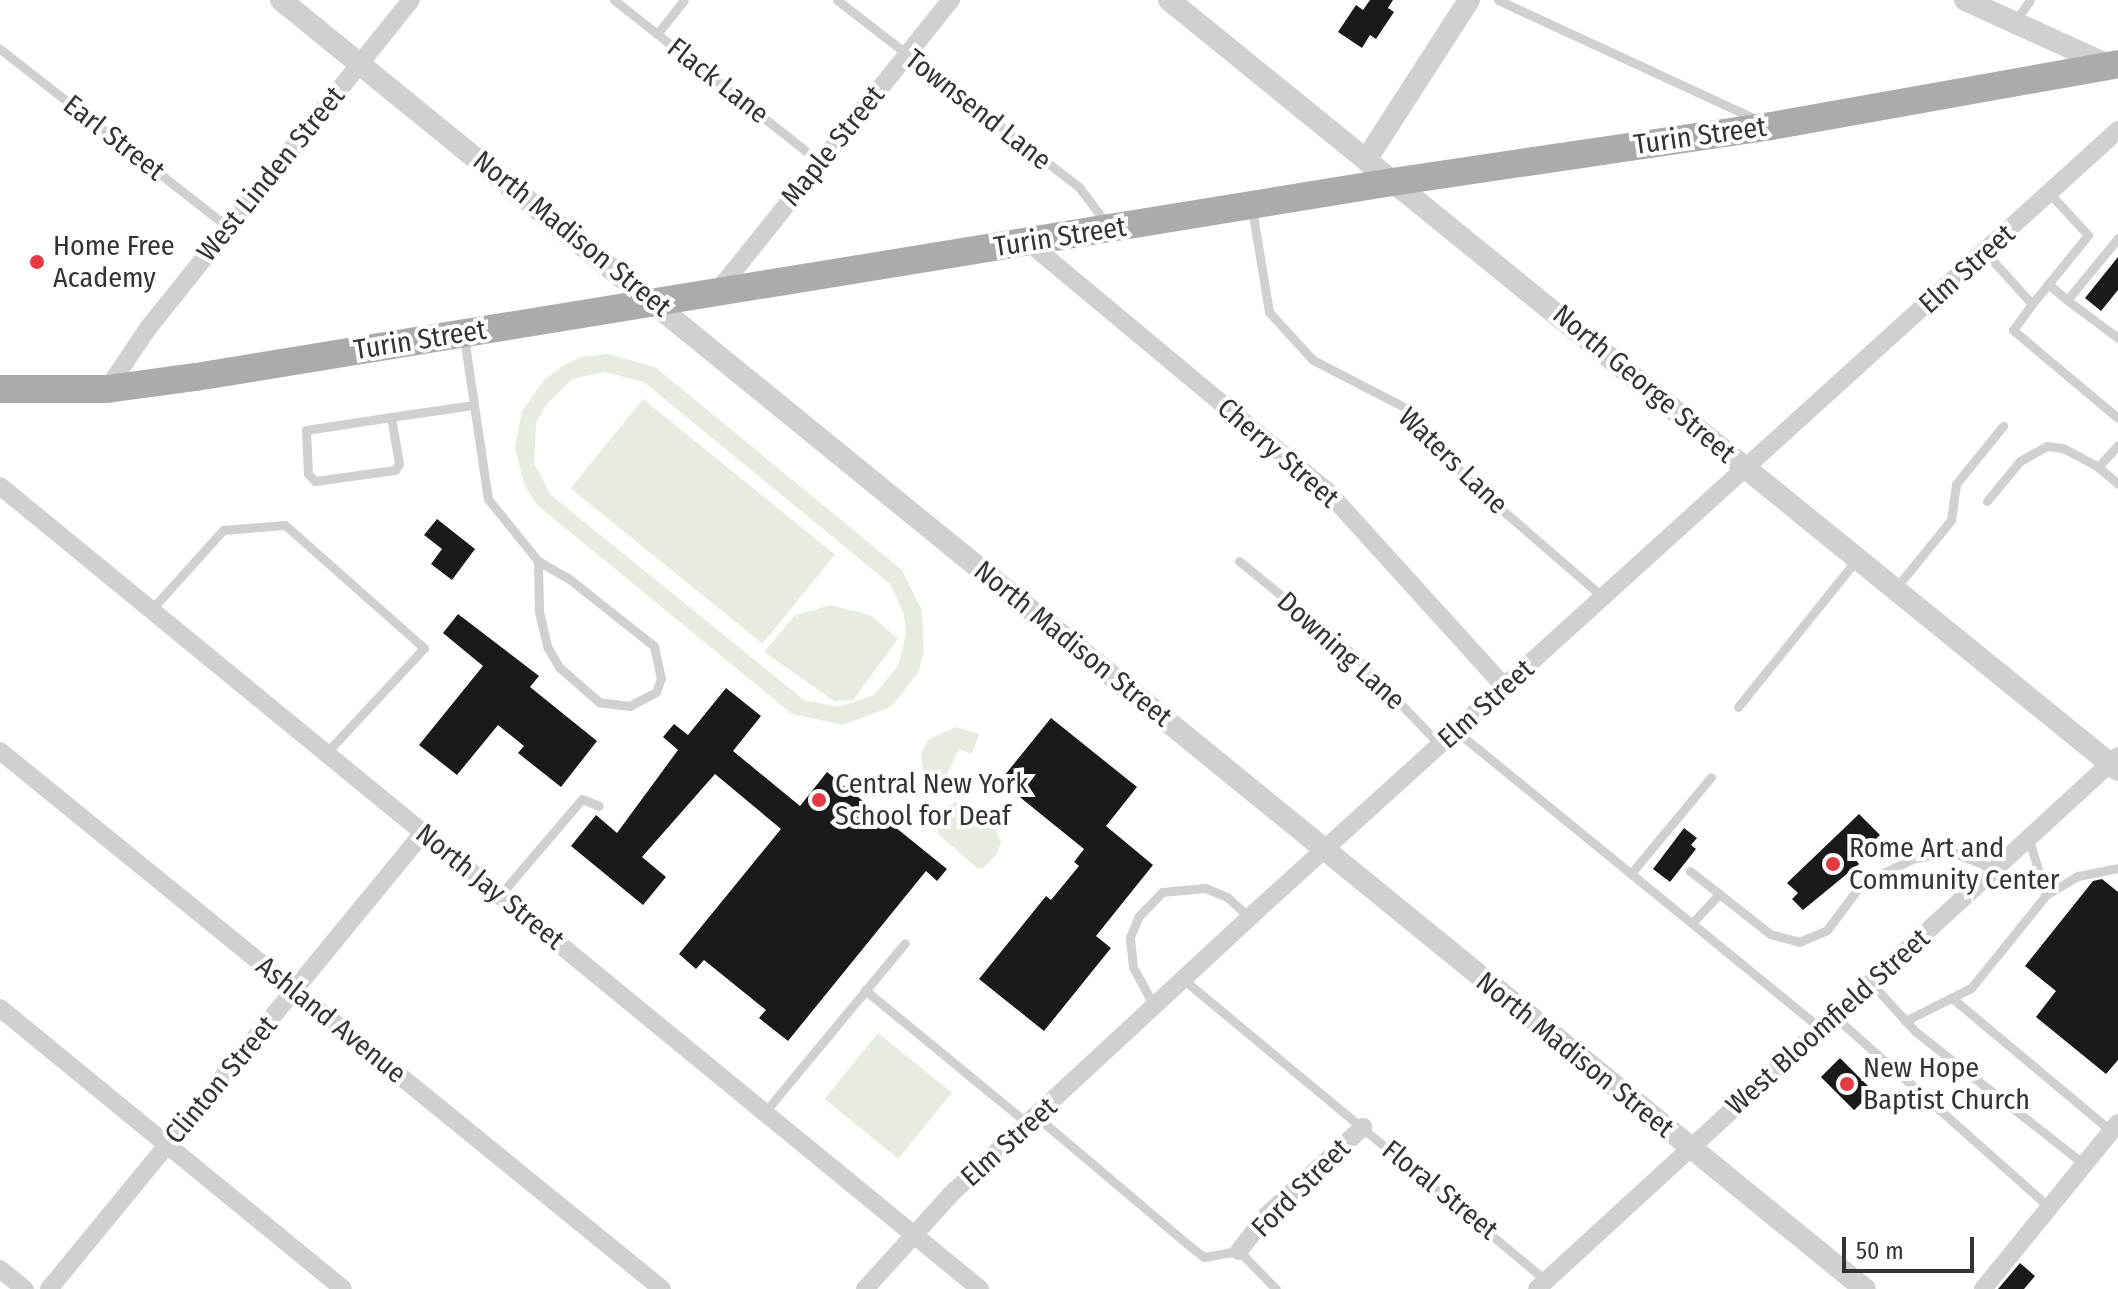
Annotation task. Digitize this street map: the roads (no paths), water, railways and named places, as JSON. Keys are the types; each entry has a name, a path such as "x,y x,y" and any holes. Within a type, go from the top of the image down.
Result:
{"main road":[{"name":"Turin Street","path":"0,389 107,389 1392,182 1771,126 2116,66"}],"street":[{"name":"North Madison Street","path":"281,0 658,302 1865,1289"},
{"name":"West Linden Street","path":"107,389 149,327 411,0"},
{"name":"Maple Street","path":"716,293 951,0"},
{"name":"North George Street","path":"1169,0 1857,559 2115,763"},
{"path":"1366,160 1469,0"},
{"path":"1965,0 2116,66"},
{"name":"Elm Street","path":"865,1289 913,1234 1249,917 2118,130"},
{"name":"Cherry Street","path":"1028,242 1328,492 1505,687"},
{"name":"North Jay Street","path":"0,486 980,1289"},
{"name":"Ashland Avenue","path":"0,751 662,1289"},
{"name":"West Bloomfield Street","path":"1542,1285 1995,869 2115,763"},
{"name":"Clinton Street","path":"49,1289 423,833"},
{"path":"0,1008 343,1289"},
{"name":"Ford Street","path":"1239,1251 1266,1216 1363,1127"},
{"path":"1983,1289 2115,1127"},
{"path":"0,1269 25,1289"}],"lane":[{"name":"Flack Lane","path":"614,0 821,163"},
{"path":"657,34 684,0"},
{"name":"Townsend Lane","path":"837,0 1079,187 1110,229"},
{"path":"1498,0 1771,126"},
{"path":"2014,23 2030,0"},
{"name":"Earl Street","path":"0,49 229,228"},
{"path":"2050,194 2088,235 2013,330 2118,418"},
{"name":"Waters Lane","path":"1252,205 1269,312 1313,360 1404,407 1472,484 1603,597"},
{"path":"2067,300 2118,238"},
{"path":"1985,252 2032,304"},
{"path":"2048,284 2118,338"},
{"path":"464,333 488,499 538,561 579,586 654,646 661,678 656,692 630,706 599,702 559,667 547,646 539,610 538,561"},
{"path":"391,417 399,464 395,470 315,481 308,474 306,430 391,417 473,405"},
{"path":"1895,589 1951,520 1956,484 2003,426"},
{"path":"2098,467 2118,445"},
{"path":"1987,501 2020,461 2047,446 2063,448 2098,467 2118,484"},
{"path":"151,610 223,530 285,525 424,648 326,753"},
{"path":"1738,707 1857,559"},
{"name":"Downing Lane","path":"1239,561 1353,654 1440,745"},
{"path":"1456,731 1693,922 1933,1098 2049,1207"},
{"path":"1633,871 1711,777"},
{"path":"500,895 582,799 599,806"},
{"path":"2029,840 2046,895"},
{"path":"1690,871 1770,934 1799,942 1827,930 1862,883 1915,858 1952,852 1995,869"},
{"path":"1905,1021 1971,988 2011,944 2046,895 2078,876 2118,868"},
{"path":"1155,1008 1133,967 1130,937 1139,916 1162,892 1205,888 1227,897 1249,917"},
{"path":"1693,922 1719,894"},
{"path":"765,1112 905,943"},
{"name":"Floral Street","path":"1184,980 1363,1127 1542,1285"},
{"path":"1872,984 1905,1021 2084,1164"},
{"path":"865,990 1204,1257 1239,1251 1276,1289"},
{"path":"1952,998 2115,1127"}],"place":[{"name":"Home Free Academy","path":"37,262"},
{"name":"Central New York School for Deaf","path":"819,800"},
{"name":"Rome Art and Community Center","path":"1833,864"},
{"name":"New Hope Baptist Church","path":"1847,1084"}]}
